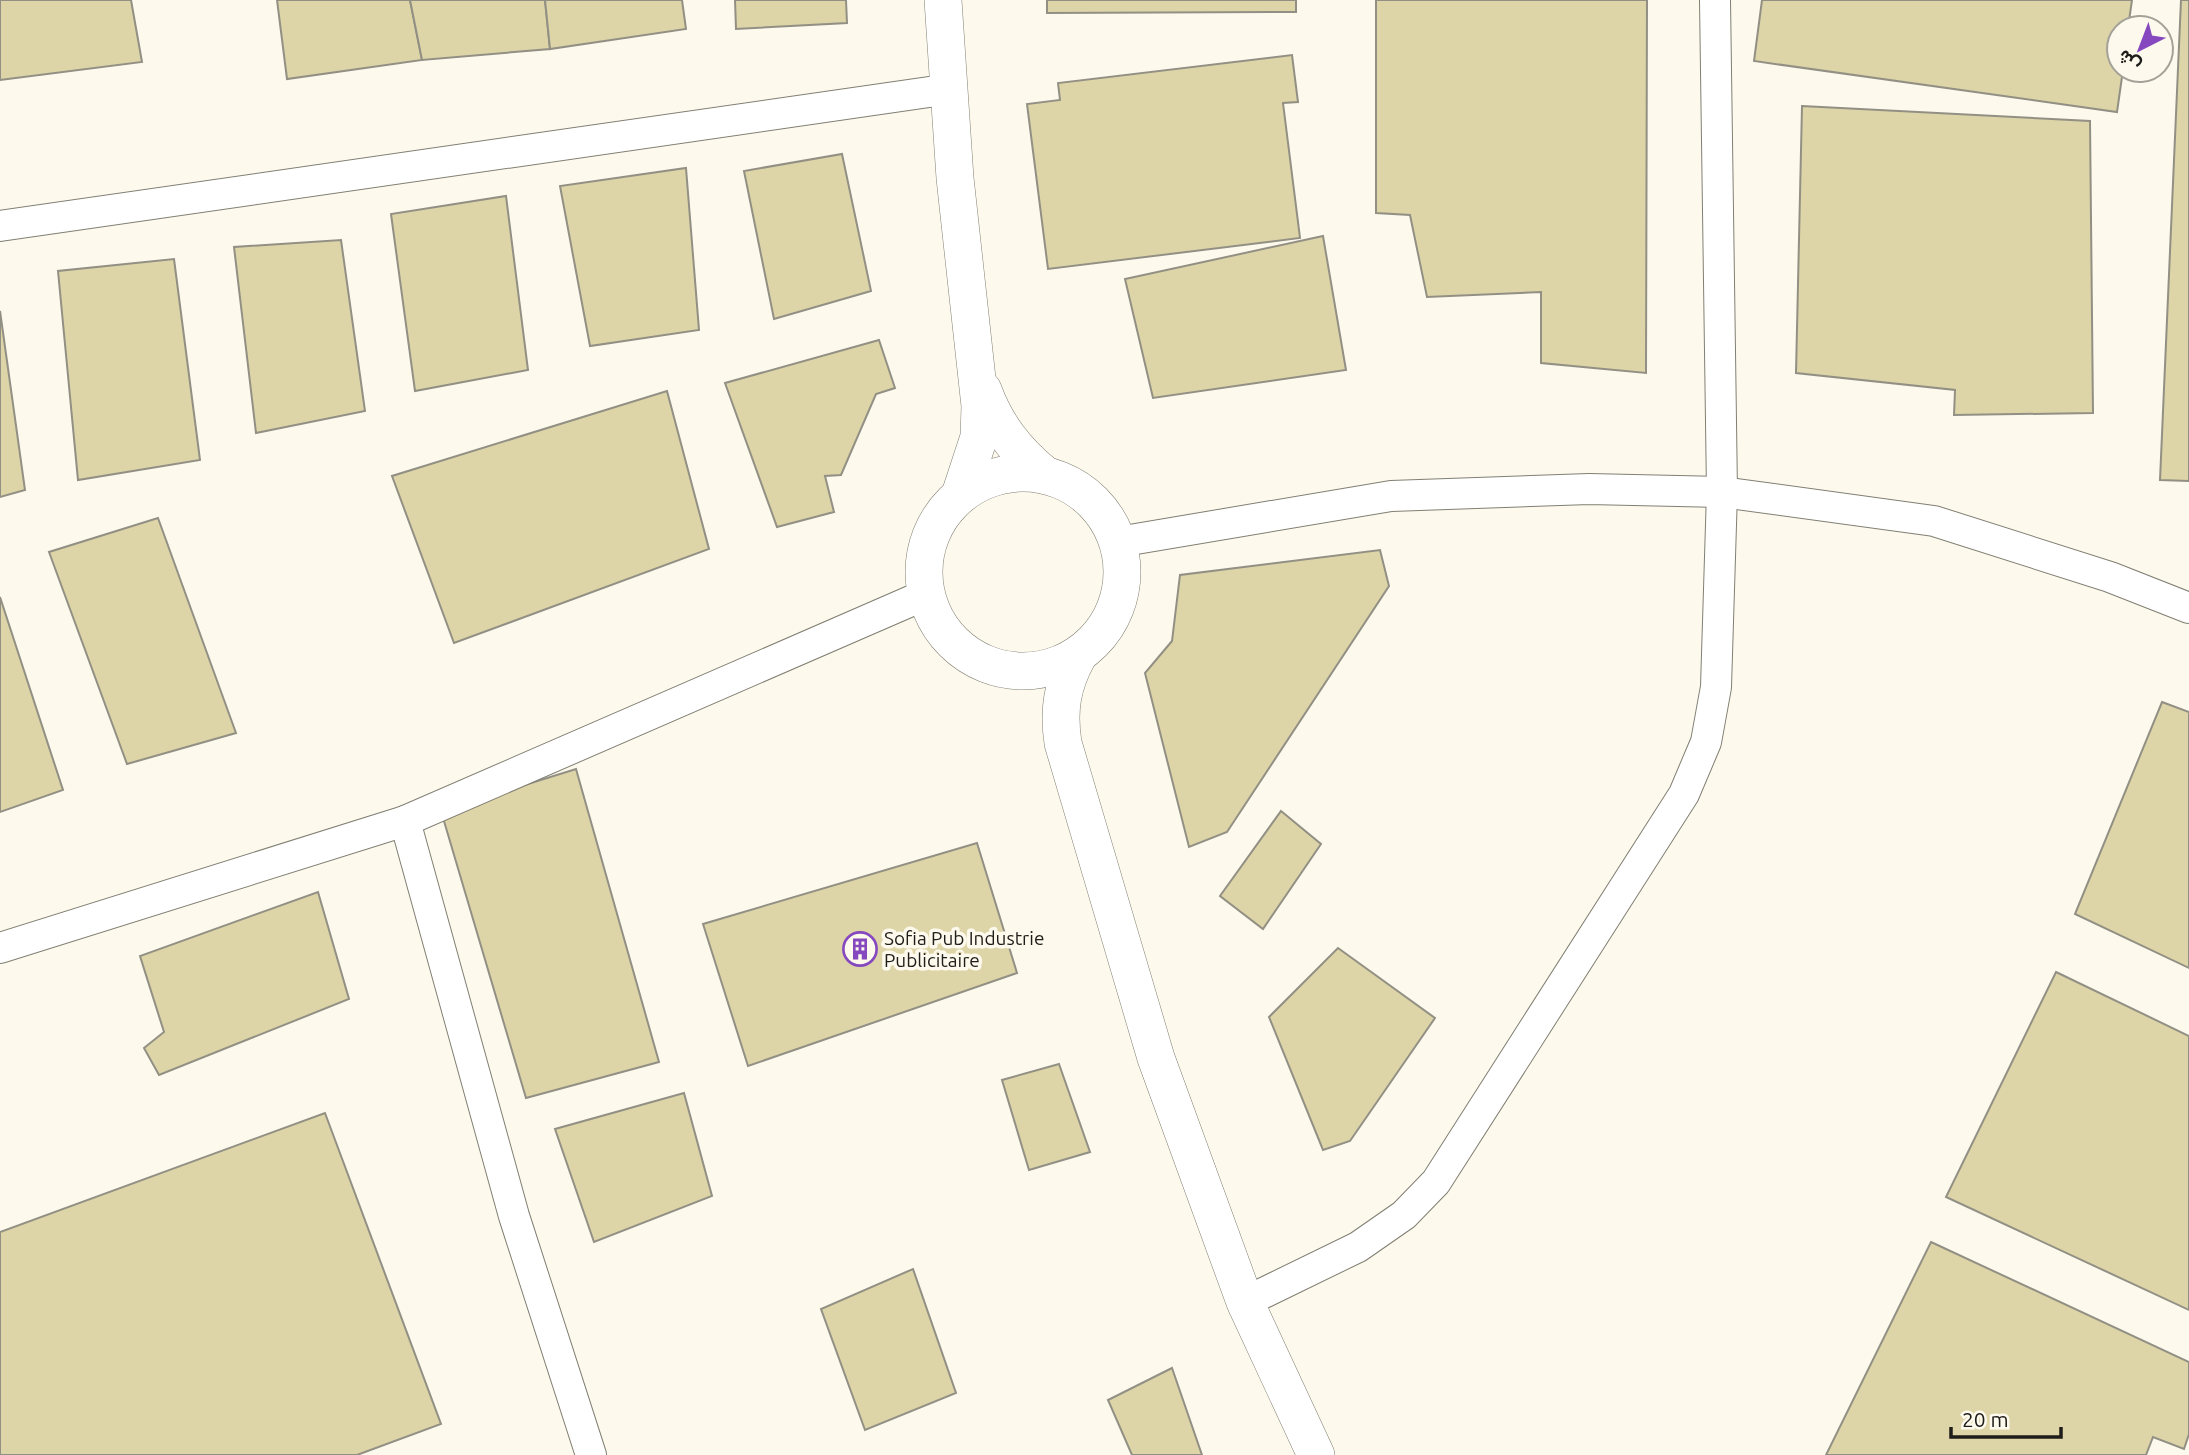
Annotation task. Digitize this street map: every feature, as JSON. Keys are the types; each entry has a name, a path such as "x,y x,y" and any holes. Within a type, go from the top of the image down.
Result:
{"street":[{"path":"943,0 955,178 978,375 979,437 960,495"},
{"path":"1245,1301 1358,1247 1404,1215 1436,1182 1684,794 1706,742 1716,687 1722,492 1715,0"},
{"path":"0,226 950,89"},
{"path":"978,375 1002,430 1017,452 1045,475 1069,484 1091,499 1107,519 1118,542 1123,574 1117,606 1101,634 1078,656 1053,667 1027,671 1001,668 975,658 953,642 936,620 927,594 924,567 929,539 942,515 960,495 979,482 1001,475 1045,475"},
{"path":"1118,542 1391,495 1589,489 1722,492 1934,522 2110,577 2189,608"},
{"path":"0,948 405,821 927,594"},
{"path":"1078,656 1061,697 1063,743 1156,1058 1245,1301 1316,1455"},
{"path":"1001,668 1038,704 1063,743"},
{"path":"405,821 514,1216 591,1455"}],"building":[{"path":"0,0 131,0 142,62 0,80"},
{"path":"277,0 410,0 422,60 287,79"},
{"path":"410,0 545,0 550,49 422,60"},
{"path":"545,0 682,0 686,29 550,49"},
{"path":"735,0 846,0 847,23 736,29"},
{"path":"1047,0 1296,0 1296,12 1047,13"},
{"path":"1376,0 1647,0 1646,373 1541,363 1541,292 1427,297 1410,215 1376,213"},
{"path":"1762,0 2132,0 2130,14 2105,14 2105,84 2121,84 2117,112 1754,61"},
{"path":"2181,0 2189,0 2189,481 2160,480"},
{"path":"1292,55 1298,102 1283,103 1300,238 1048,269 1027,104 1060,100 1058,83"},
{"path":"1802,106 2090,121 2093,413 1954,415 1955,390 1796,373"},
{"path":"842,154 871,291 774,319 744,171"},
{"path":"686,168 699,330 590,346 560,186"},
{"path":"506,196 528,370 415,391 391,214"},
{"path":"1323,236 1346,370 1153,398 1125,279"},
{"path":"341,240 365,411 256,433 234,247"},
{"path":"174,259 200,460 78,480 58,271"},
{"path":"0,311 25,490 0,497"},
{"path":"879,340 895,388 876,394 841,475 825,476 834,512 777,527 725,383"},
{"path":"667,391 709,549 454,643 392,476"},
{"path":"158,518 236,733 127,764 49,552"},
{"path":"1380,550 1389,586 1227,832 1189,847 1145,673 1172,641 1180,575"},
{"path":"0,597 63,790 0,812"},
{"path":"2162,702 2189,712 2189,968 2075,914"},
{"path":"576,769 659,1062 526,1098 441,811"},
{"path":"1281,811 1321,844 1263,929 1220,896"},
{"name":"Sofia Pub Industrie Publicitaire","path":"977,843 1017,973 748,1066 703,924"},
{"path":"318,892 349,999 159,1075 144,1048 164,1032 140,956"},
{"path":"1338,948 1435,1018 1350,1141 1323,1150 1269,1017"},
{"path":"2056,972 2189,1036 2189,1310 1946,1197"},
{"path":"1059,1064 1090,1152 1029,1170 1002,1080"},
{"path":"684,1093 712,1196 594,1242 555,1129"},
{"path":"325,1113 441,1424 357,1455 0,1455 0,1232"},
{"path":"1931,1242 2189,1362 2189,1434 2184,1449 2153,1437 2146,1455 1826,1455"},
{"path":"913,1269 956,1393 865,1430 821,1309"},
{"path":"1172,1368 1202,1455 1132,1455 1108,1400"}],"place":[{"name":"Sofia Pub Industrie Publicitaire","path":"860,949"}]}
